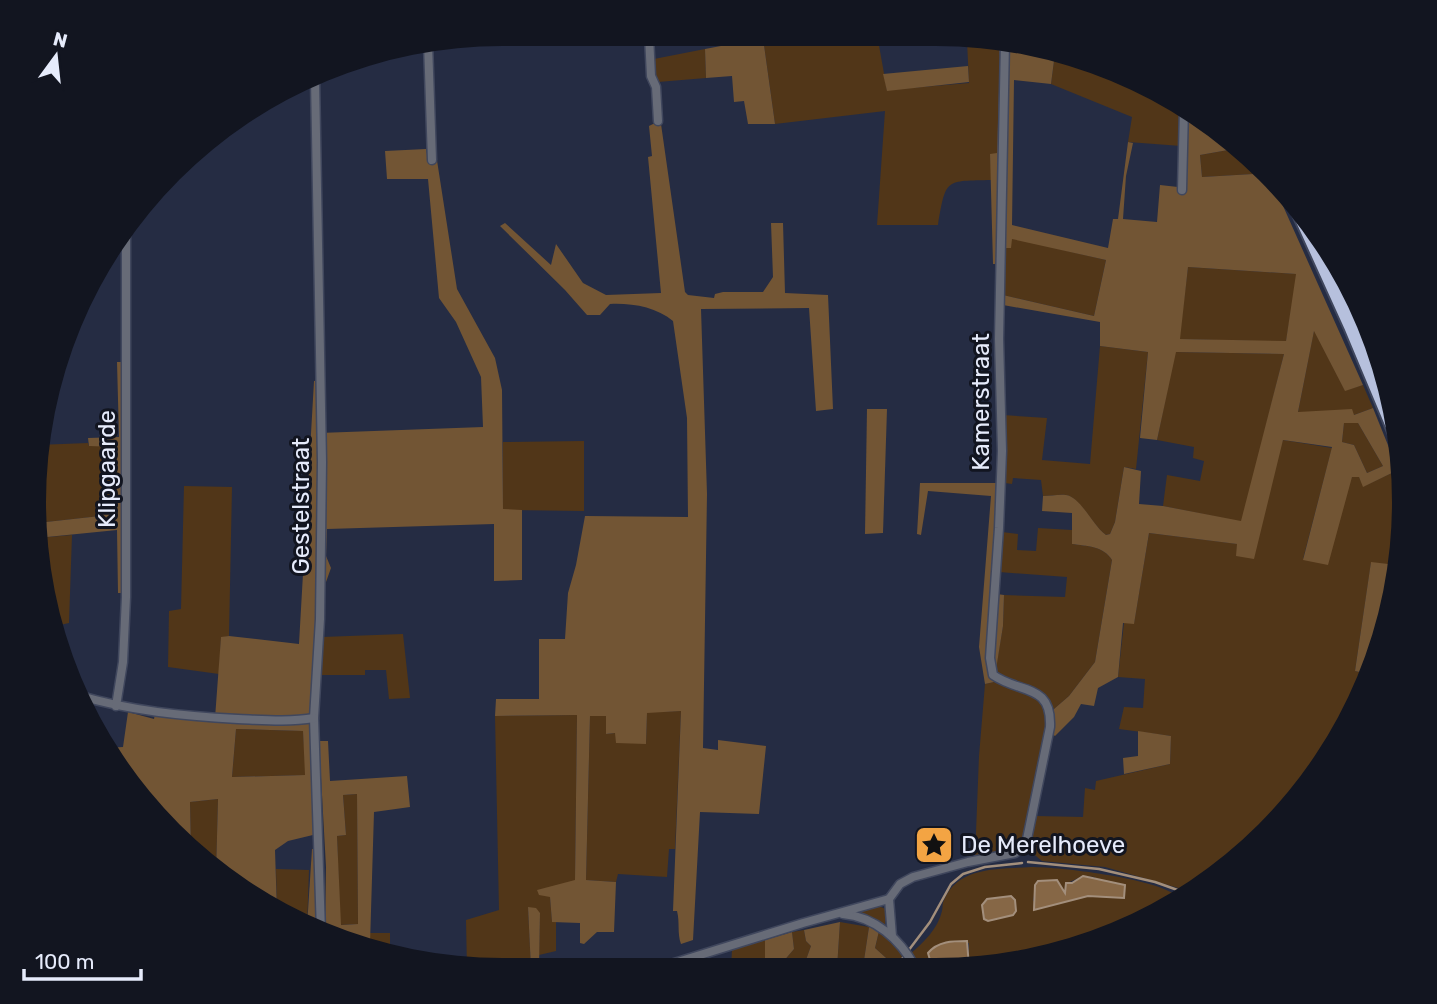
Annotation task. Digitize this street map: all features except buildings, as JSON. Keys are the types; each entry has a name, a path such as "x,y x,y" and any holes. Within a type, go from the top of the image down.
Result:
{"highway":[{"path":"1318,253 1377,388"}],"street":[{"path":"650,46 658,121"},
{"path":"428,51 432,160"},
{"name":"Kamerstraat","path":"889,899 900,884 913,877 1014,853 1026,844 1050,727 1051,715 1046,702 1030,689 1000,680 993,675 990,658 1002,451 999,339 1005,51"},
{"name":"Gestelstraat","path":"315,86 322,474 320,619 314,718 321,921"},
{"path":"1182,190 1184,119"},
{"name":"Klipgaarde","path":"116,706 123,662 126,597 126,243"},
{"path":"90,699 166,714 212,718 314,718"},
{"path":"691,958 889,899 892,936"},
{"path":"840,914 872,922 892,936 910,958"}],"shaded area":[{"path":"721,46 764,46 775,124 748,124 744,101 734,102 732,76 706,78 705,49"},
{"path":"764,46 879,46 887,90 969,83 967,46 999,50 997,154 990,154 992,180 956,182 950,185 943,198 938,225 877,225 885,111 775,124"},
{"path":"705,49 706,78 658,82 654,72 654,59"},
{"path":"999,50 1054,61 1051,84 1014,80 1012,225 1108,248 1113,219 1118,219 1128,142 1133,143 1126,176 1123,219 1157,222 1160,185 1178,187 1181,117 1213,140 1226,150 1200,155 1202,177 1253,174 1284,208 1363,385 1345,391 1314,331 1298,412 1352,409 1354,415 1373,408 1388,446 1391,472 1363,487 1359,477 1352,477 1328,565 1303,560 1332,447 1283,440 1254,559 1236,556 1237,544 1149,533 1134,624 1123,623 1118,677 1098,688 1094,706 1081,704 1074,717 1055,736 1052,734 1054,709 1069,696 1095,662 1112,560 1100,549 1072,544 1072,513 1042,511 1043,496 1071,497 1106,535 1110,534 1115,522 1124,467 1141,471 1139,504 1241,521 1284,354 1176,352 1157,440 1140,438 1148,352 1100,346 1100,322 1003,305 1003,295 1094,316 1106,260 1012,239 1011,248 1005,248 1003,264 993,264 990,154 997,153","holes":["1188,267 1296,274 1286,341 1180,339","1344,423 1358,423 1383,466 1367,473 1354,445 1342,442"]},
{"path":"1054,61 1110,80 1181,117 1181,146 1128,142 1132,117 1051,84"},
{"path":"968,66 969,82 887,91 883,74"},
{"path":"661,124 685,292 688,295 714,298 715,294 723,292 763,292 773,277 771,223 783,223 785,293 828,295 833,409 816,411 809,308 701,309 707,494 703,748 718,750 718,740 766,746 759,814 700,812 693,940 681,944 677,911 673,911 681,711 647,713 646,744 616,743 615,733 606,734 606,716 590,716 586,880 616,882 614,932 597,932 584,944 580,943 580,923 552,922 550,897 539,895 537,890 575,880 577,715 495,716 496,699 539,699 539,639 565,639 568,593 585,516 688,517 687,418 673,321 651,309 627,304 610,304 600,315 587,315 500,226 505,223 551,265 556,244 583,283 606,295 661,293 648,157 652,156 649,126"},
{"path":"426,149 427,155 436,154 457,289 495,358 502,390 503,509 522,510 522,580 494,581 494,524 327,529 326,556 331,568 326,582 319,582 317,834 288,841 275,850 277,898 248,882 216,858 218,799 190,802 191,836 159,803 117,747 123,747 128,712 154,719 155,714 172,718 215,718 221,637 299,644 314,381 317,381 319,433 483,427 481,377 456,322 439,298 428,179 387,179 385,151","holes":["236,729 303,731 305,775 232,777"]},
{"path":"1226,150 1253,174 1202,177 1200,155"},
{"path":"1012,238 1106,260 1094,316 1003,295 1005,248"},
{"path":"1188,267 1297,274 1286,342 1179,339"},
{"path":"1314,330 1345,390 1363,385 1373,408 1354,415 1298,412"},
{"path":"1100,346 1148,352 1136,469 1124,467 1115,522 1110,534 1106,535 1071,497 1043,496 1041,480 1013,478 1012,484 1005,483 1003,415 1047,418 1042,460 1090,464"},
{"path":"1175,352 1284,354 1242,522 1163,506 1167,475 1200,481 1204,461 1193,458 1194,447 1157,440"},
{"path":"131,355 129,593 118,593 117,530 47,537 46,532 46,522 100,516 100,504 116,504 116,447 89,446 88,438 119,437 117,362 123,362 123,356"},
{"path":"867,409 887,409 883,533 865,534"},
{"path":"1344,423 1358,423 1383,466 1367,473 1354,445 1342,442"},
{"path":"1283,440 1332,448 1303,559 1352,477 1359,477 1364,486 1391,473 1388,562 1388,564 1371,563 1355,671 1359,672 1315,756 1258,825 1213,864 1179,888 1105,867 1042,861 1030,851 1036,816 1083,817 1085,788 1095,790 1096,781 1170,764 1171,736 1119,729 1124,707 1143,708 1145,679 1118,677 1124,623 1134,623 1149,533 1238,544"},
{"path":"584,441 584,511 503,510 503,442"},
{"path":"88,443 89,446 116,446 116,504 100,516 46,522 49,445"},
{"path":"920,483 1005,483 997,594 1004,595 1003,626 994,682 985,684 979,647 991,496 928,491 921,535 917,534"},
{"path":"184,486 232,487 229,636 221,638 219,674 168,667 169,611 181,609"},
{"path":"1038,528 1072,530 1072,544 1100,549 1112,560 1095,662 1069,696 1054,709 1035,690 995,673 1003,626 1004,595 1065,597 1067,577 999,572 1002,532 1018,534 1017,550 1036,551"},
{"path":"72,535 69,623 62,624 54,591 47,537"},
{"path":"1371,562 1388,564 1376,620 1359,672 1355,671"},
{"path":"403,634 410,698 389,699 386,670 365,670 365,675 320,675 322,637"},
{"path":"994,682 1033,695 1043,702 1048,720 1027,837 1016,850 975,858 985,684"},
{"path":"681,711 675,849 669,849 667,877 618,874 616,882 586,880 590,716 606,716 606,734 615,733 646,744 647,712"},
{"path":"577,715 575,881 550,897 552,921 556,922 556,951 539,955 540,913 528,907 530,958 467,957 466,920 499,910 495,716"},
{"path":"236,729 303,731 306,775 232,777"},
{"path":"1138,731 1171,736 1170,764 1124,774 1123,758 1138,756"},
{"path":"319,741 328,741 330,781 407,776 410,807 374,812 370,939 325,923 326,867","holes":["357,794 358,924 341,925 337,836 346,835 343,795"]},
{"path":"357,794 358,924 340,925 337,836 346,835 343,795"},
{"path":"218,799 216,858 191,836 190,802"},
{"path":"312,849 317,849 318,920 308,915"},
{"path":"1031,867 1084,871 1147,883 1171,892 1110,924 1053,943 969,958 969,943 947,943 932,949 928,953 929,958 912,958 910,954 934,930 940,918 943,901 950,889 970,875 994,869","holes":["1083,876 1095,877 1095,896 1033,901 1036,883 1049,880 1065,893 1065,884"]},
{"path":"276,869 309,870 307,915 277,898"},
{"path":"1083,876 1125,885 1124,898 1088,896 1034,910 1035,885 1038,881 1057,880 1065,893 1066,883 1072,883"},
{"path":"1011,896 1015,900 1016,911 1013,915 988,921 984,919 982,905 987,899"},
{"path":"878,906 886,909 885,926 857,913"},
{"path":"528,907 536,908 540,913 539,958 530,958"},
{"path":"840,922 869,927 864,958 838,958"},
{"path":"840,922 838,958 807,958 811,946 806,941 804,930"},
{"path":"869,927 879,931 875,948 886,958 864,958"},
{"path":"804,930 806,941 811,946 807,958 786,958 794,949 792,932"},
{"path":"879,931 903,955 901,958 886,958 875,948"},
{"path":"792,932 794,949 786,958 765,958 765,940"},
{"path":"370,933 390,933 390,944 384,943 369,938"},
{"path":"765,940 765,958 732,958 732,950"},
{"path":"967,941 968,958 929,958 928,953 936,946"}],"waterway":[{"path":"1028,862 1099,869 1176,889"},
{"path":"903,958 930,922 951,884 963,874 985,867 1022,863"}],"place":[{"name":"De Merelhoeve","path":"934,845"}]}
